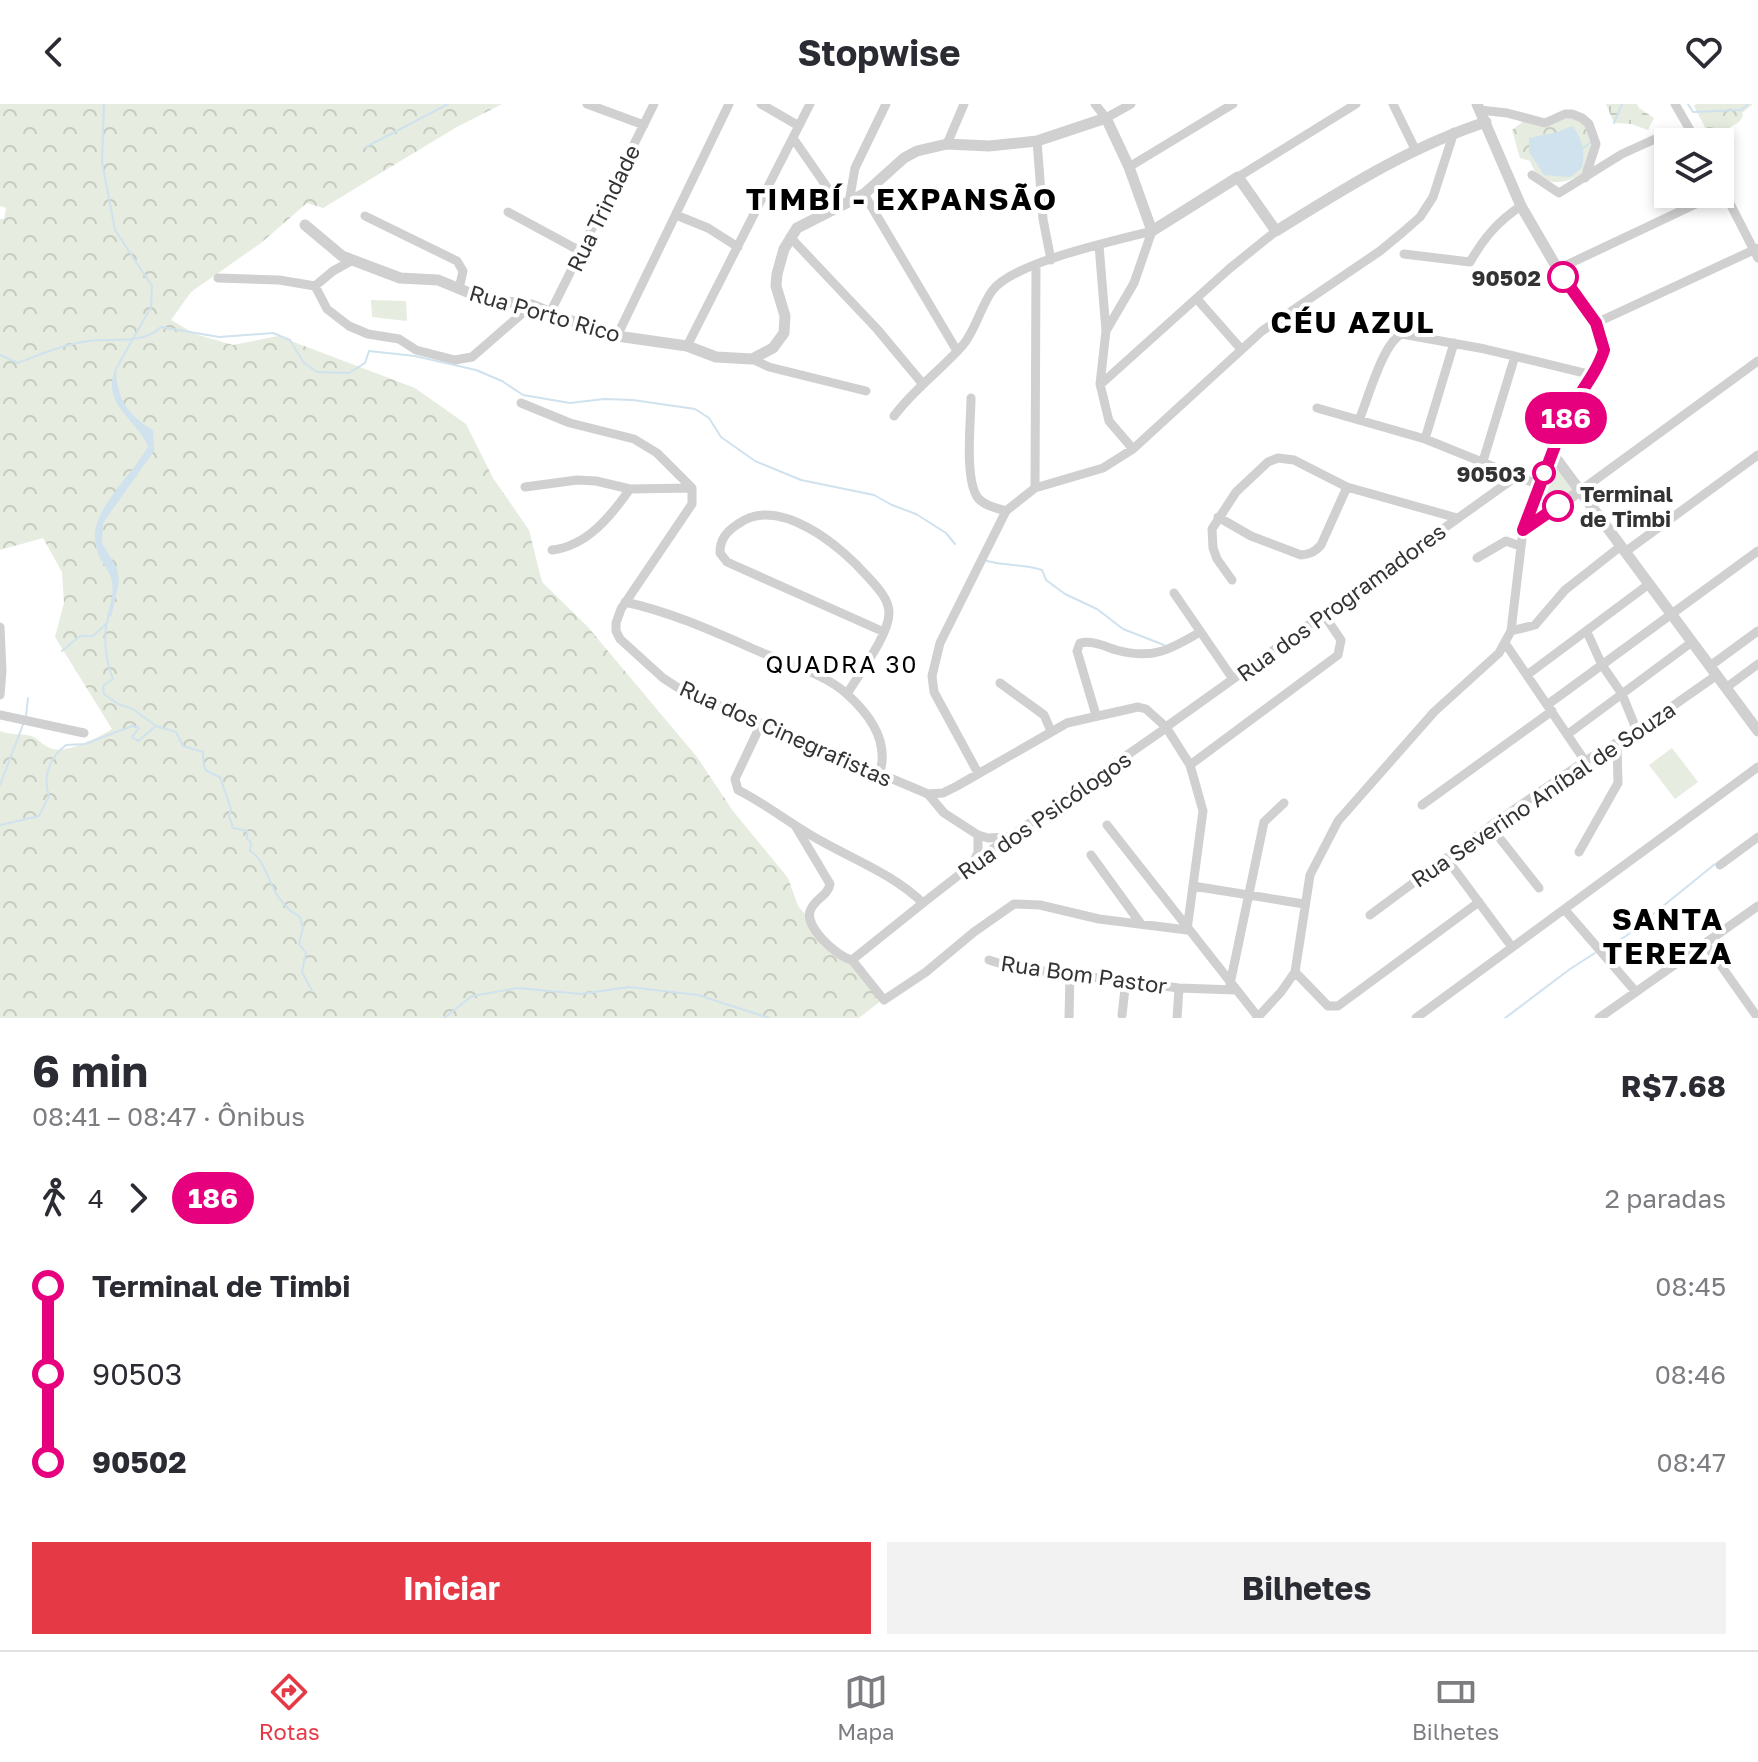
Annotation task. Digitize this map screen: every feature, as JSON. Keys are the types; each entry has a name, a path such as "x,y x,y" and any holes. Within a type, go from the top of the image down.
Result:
{"street":[{"path":"587,104 644,125"},
{"name":"Rua Trindade","path":"551,311 654,104"},
{"path":"617,336 729,104"},
{"path":"761,104 799,126"},
{"path":"687,346 810,104"},
{"path":"845,204 855,168 886,104"},
{"path":"947,144 964,104"},
{"path":"1095,104 1106,118 1129,167 1152,231 1134,283 1106,331"},
{"path":"752,359 773,348 784,333 786,325 776,286 778,263 797,228 864,194 904,158 931,147 1037,141 1106,118 1131,104"},
{"path":"1129,167 1233,104"},
{"path":"894,416 972,332 993,289 1036,265 1152,231 1356,104"},
{"path":"1393,104 1415,149"},
{"path":"1675,104 1689,128"},
{"path":"1107,825 1258,1018 1295,972 1310,875 1338,821 1434,712 1489,665 1505,643 1511,631 1523,530 1571,406 1593,375 1604,350 1596,323 1558,269 1521,206 1478,107"},
{"path":"1478,107 1545,123 1565,114 1582,118 1589,124 1596,144 1585,178"},
{"path":"1100,384 1276,231 1415,149 1486,122"},
{"path":"978,773 934,692 932,676 940,643 1006,511 1035,488 1103,468 1133,449 1241,349 1280,318 1380,251 1420,217 1433,197 1454,132"},
{"path":"793,138 845,204"},
{"path":"1532,175 1559,193 1622,154 1654,139"},
{"path":"1037,141 1043,219 1051,260"},
{"path":"1238,177 1276,231"},
{"path":"864,194 957,351"},
{"path":"1404,254 1470,262 1491,230 1521,206"},
{"path":"1558,269 1683,208"},
{"path":"1596,323 1757,252 1731,208"},
{"path":"508,212 582,252"},
{"path":"676,215 708,228 738,247"},
{"path":"365,216 462,265 459,289"},
{"name":"Rua Porto Rico","path":"305,225 330,248 351,261 400,278 438,280 484,299 532,305 617,336 687,346 716,357 752,359 769,367 866,391"},
{"path":"790,237 877,329 922,383"},
{"path":"1099,245 1106,331 1100,384 1104,409 1109,421 1133,449"},
{"path":"218,278 279,280 315,286 351,261"},
{"path":"1035,488 1036,265"},
{"path":"315,286 327,309 349,326 368,334 399,339 416,350 455,360 472,357 532,305"},
{"path":"1197,299 1241,349"},
{"path":"1359,420 1388,348 1402,334 1593,375"},
{"path":"1425,439 1454,343"},
{"path":"1483,461 1515,356"},
{"path":"1523,530 1758,361"},
{"path":"971,398 970,457 974,489 979,499 987,505 1006,511"},
{"path":"521,403 570,423 634,439 657,453 692,488 692,504 627,598 802,669 847,694 880,738 884,760 879,775"},
{"path":"1317,408 1425,439 1539,485"},
{"path":"1552,453 1758,731"},
{"path":"1511,631 1535,625 1565,590 1758,455"},
{"path":"1232,580 1217,559 1212,529 1250,477 1278,458 1294,460 1347,487 1457,518"},
{"name":"Rua dos Programadores","path":"1166,728 1517,476"},
{"path":"525,487 577,480 630,489 692,488"},
{"path":"1218,517 1251,536 1301,555 1315,552 1347,487"},
{"path":"552,550 581,542 615,510 630,489"},
{"path":"847,694 884,632 889,615 887,602 880,590 849,557 815,530 772,515 755,515 742,520 722,538 720,553 727,562 884,632"},
{"path":"1477,558 1506,541 1520,546"},
{"path":"1422,805 1602,665 1758,551"},
{"path":"1527,675 1649,584"},
{"path":"1174,593 1233,679"},
{"name":"Rua dos Cinegrafistas","path":"627,598 616,631 620,639 672,683 928,794 944,813 978,835"},
{"path":"1190,765 1338,655 1341,640 1324,615"},
{"path":"0,627 0,695"},
{"name":"Rua Severino Aníbal de Souza","path":"1370,915 1490,826 1585,761 1637,731 1758,631"},
{"path":"1096,715 1077,651 1080,643 1089,642 1139,654 1159,654 1200,632"},
{"path":"1587,632 1602,665 1622,694 1637,731"},
{"path":"1568,734 1692,642"},
{"path":"1505,643 1585,761"},
{"path":"1727,687 1758,664"},
{"path":"1000,683 1044,715 1051,731"},
{"path":"928,794 943,793 1051,731 1096,715 1138,707 1150,712 1166,728 1190,765 1203,811 1187,930"},
{"path":"0,715 84,733"},
{"path":"761,724 736,774 735,787 794,824 893,878 923,903"},
{"name":"Rua dos Psicólogos","path":"852,960 973,864 1166,728"},
{"path":"1579,852 1618,783 1617,744"},
{"path":"1416,1018 1758,767"},
{"path":"1233,987 1264,822 1284,803"},
{"path":"794,824 830,880 828,892 810,911 811,925 837,954 852,960 884,1000 926,972 1014,904 1040,905 1079,916 1187,930"},
{"path":"1490,826 1539,888"},
{"path":"973,864 978,852 978,835 999,839 1012,836"},
{"path":"1720,865 1758,837"},
{"path":"1091,855 1141,924"},
{"path":"1446,858 1512,947"},
{"path":"1193,886 1304,904"},
{"path":"1295,972 1328,1006 1338,1006 1479,902"},
{"path":"1599,1018 1758,906"},
{"path":"1565,910 1636,992"},
{"path":"1705,943 1755,1017"},
{"name":"Rua Bom Pastor","path":"989,960 1011,967 1179,988 1233,987"},
{"path":"1069,1018 1070,973"},
{"path":"1122,1015 1126,980"},
{"name":"Rua Bom Pastor","path":"1177,1018 1179,988"}],"green space":[{"path":"0,104 502,104 455,128 323,208 307,203 261,243 191,292 171,320 195,334 233,345 278,336 415,388 466,424 493,478 529,530 542,582 587,626 697,757 733,811 788,878 798,906 882,1000 859,1018 0,1018 0,731 31,736 59,750 83,744 112,729 55,637 64,603 62,572 43,538 0,550 0,219 4,219 6,208 0,206"},
{"path":"1606,104 1637,104 1654,118 1648,130 1631,124 1614,123"},
{"path":"1753,104 1742,113 1739,122 1729,128 1705,128 1694,106"},
{"path":"1570,117 1580,121 1590,133 1590,148 1582,174 1567,181 1545,180 1534,170 1530,161 1520,158 1512,130 1524,121 1545,127"},
{"path":"371,300 406,301 407,321 372,317"},
{"path":"1552,453 1580,491 1523,530"},
{"path":"1672,748 1698,782 1675,799 1649,765"}],"water":[{"path":"1572,126 1582,146 1582,168 1570,177 1544,175 1529,152 1529,138"},
{"path":"116,367 118,387 125,404 136,418 153,430 154,451 103,523 102,543 117,568 119,582 111,617 107,615 113,587 97,550 96,527 107,503 148,446 116,401 112,380"}],"waterway":[{"path":"104,104 102,162 115,230 152,286 151,307 116,369"},
{"path":"366,147 448,104"},
{"path":"1614,123 1622,104"},
{"path":"1688,104 1693,112 1741,110 1748,104"},
{"path":"1583,148 1592,142"},
{"path":"0,355 18,363 80,342 127,340 153,333 161,327 219,337 273,333 290,340 304,363 317,372 349,373 365,363 369,351 415,356 476,370 502,381 523,395 570,403 633,400 695,409 709,418 721,437 755,461 801,480 874,495 916,514 946,533 955,544"},
{"path":"987,561 1042,570 1046,580 1065,594 1097,609 1123,629 1164,645"},
{"path":"109,614 105,647 113,679 103,686 104,694 118,704 133,709 156,726 176,732 183,746 203,752 205,769 220,777 231,809 229,816 233,828 247,831 250,851 262,864 281,900 300,917 303,928 299,944 306,953 302,972 312,991"},
{"path":"62,651 80,636 93,636 106,624"},
{"path":"26,716 28,698"},
{"path":"0,785 24,722"},
{"path":"0,825 39,816 49,796 46,782 49,768 66,745 85,744 132,726 139,728 132,737 138,741 156,726"},
{"path":"1606,948 1626,936 1715,864"},
{"path":"1505,1018 1595,953"},
{"path":"444,1018 472,996 518,988 581,994 629,987 698,995 769,1018"}],"bus line":[{"name":"186","path":"1558,506 1523,530 1571,406 1593,375 1604,350 1596,323 1563,277"}],"place":[{"name":"90502","path":"1563,277"},
{"name":"90503","path":"1544,473"},
{"name":"Terminal de Timbi","path":"1558,506"}],"district":[{"name":"TIMBÍ - EXPANSÃO","path":"902,199"},
{"name":"CÉU AZUL","path":"1353,322"},
{"name":"QUADRA 30","path":"842,663"},
{"name":"SANTA TEREZA","path":"1668,936"}]}
